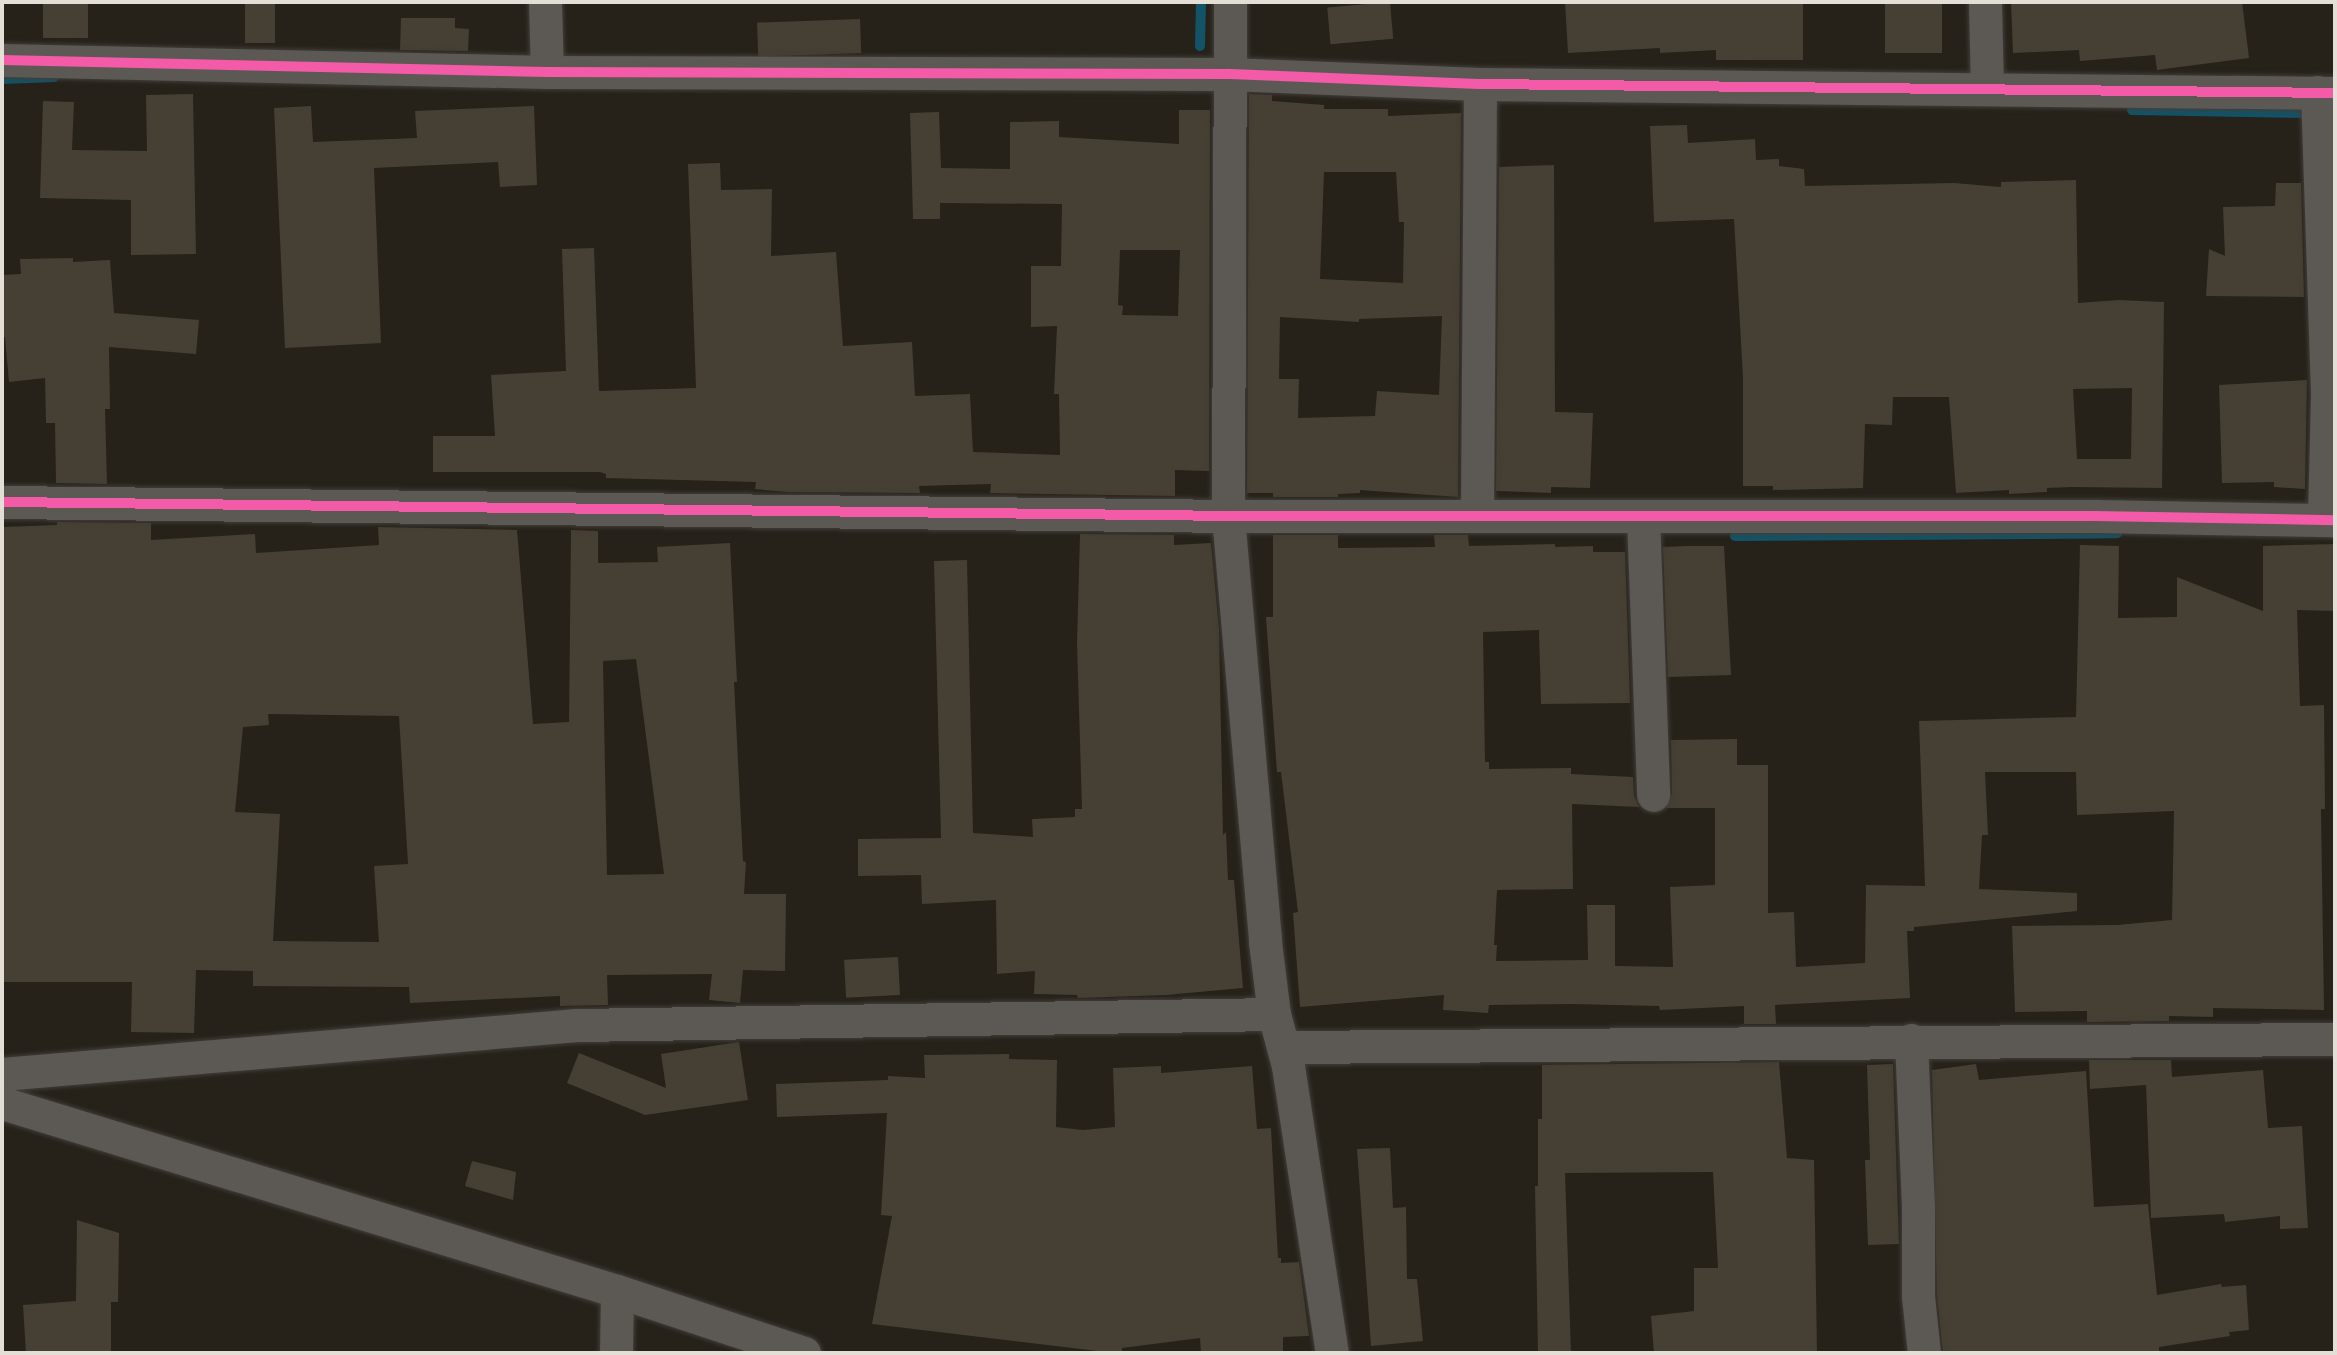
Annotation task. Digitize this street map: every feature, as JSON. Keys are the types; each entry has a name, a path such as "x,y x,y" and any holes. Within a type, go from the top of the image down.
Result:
{"street":[{"path":"545,2 547,72"},
{"path":"1230,2 1228,516 1274,1014 1285,1047 1332,1353"},
{"path":"1986,2 1987,88"},
{"path":"2,60 547,72 1229,75 1480,84 2326,93 2330,520 2095,516 1228,516 2,502"},
{"path":"1477,516 1480,84"},
{"path":"1643,516 1653,795"},
{"path":"2,1074 577,1025 1274,1014"},
{"path":"1285,1047 1911,1040 2335,1040 2335,1031"},
{"path":"1911,1040 1918,1206 1918,1296 1924,1353"},
{"path":"2,1103 617,1291 804,1353"},
{"path":"616,1353 617,1291"}],"building":[{"path":"43,2 88,2 88,38 43,38"},
{"path":"245,2 275,2 275,43 245,43"},
{"path":"1390,2 1393,39 1330,44 1327,7"},
{"path":"1565,2 1803,2 1803,60 1716,60 1716,50 1660,53 1660,48 1568,53"},
{"path":"1885,2 1942,2 1942,53 1885,53"},
{"path":"2011,2 2242,2 2249,58 2157,70 2155,55 2080,61 2079,50 2013,53"},
{"path":"401,18 455,18 455,28 469,29 468,51 400,50"},
{"path":"860,19 861,53 758,57 757,23"},
{"path":"193,94 196,254 131,255 131,200 40,198 43,101 74,102 72,150 147,151 146,95"},
{"path":"1249,94 1272,95 1272,101 1324,105 1324,109 1388,109 1388,116 1461,113 1458,497 1360,490 1360,493 1338,494 1338,497 1273,497 1273,493 1247,493","holes":["1324,172 1396,172 1399,222 1404,222 1403,283 1320,279","1442,316 1439,395 1377,391 1375,416 1298,418 1299,379 1279,379 1280,317 1359,322 1359,319"]},
{"path":"311,106 313,142 417,138 415,111 534,106 537,185 500,187 498,162 374,168 381,343 285,348 274,108"},
{"path":"1179,110 1210,110 1209,471 1175,470 1175,496 990,493 991,484 919,486 920,493 788,492 755,489 756,482 606,478 606,474 600,472 433,472 433,436 495,436 491,375 566,371 562,249 594,248 599,391 696,388 688,164 720,163 721,190 772,189 771,256 836,252 843,346 912,342 915,396 970,394 973,452 1060,455 1059,394 1054,394 1057,326 1031,327 1031,266 1061,266 1062,204 940,203 940,219 913,219 910,113 939,112 941,168 1010,169 1010,122 1059,121 1059,137 1179,144","holes":["1120,250 1180,250 1178,316 1122,315 1123,306 1118,305"]},
{"path":"1687,125 1688,143 1755,139 1756,160 1779,159 1779,166 1804,169 1805,186 1954,183 2001,187 2001,182 2076,180 2078,303 2119,300 2164,302 2162,488 2071,487 2047,488 2047,492 2009,494 2009,490 1956,493 1949,397 1893,397 1892,425 1865,424 1863,488 1773,490 1773,486 1743,486 1743,377 1734,219 1654,222 1650,126","holes":["2132,388 2131,459 2077,459 2073,389"]},
{"path":"1554,165 1555,412 1593,413 1590,488 1551,487 1551,493 1496,491 1499,167"},
{"path":"2276,183 2301,183 2304,297 2206,296 2209,249 2225,256 2223,207 2275,206"},
{"path":"73,258 73,262 110,260 114,313 199,320 196,354 109,347 110,409 105,409 107,484 56,483 55,423 46,423 45,378 9,382 5,337 2,337 2,275 21,274 20,259"},
{"path":"2307,380 2305,489 2274,487 2274,482 2222,483 2219,385"},
{"path":"57,522 151,523 151,540 255,534 256,553 379,545 378,527 517,530 533,724 569,722 571,530 598,531 598,563 658,562 657,547 730,543 737,682 734,682 743,861 746,862 744,894 786,894 785,971 743,970 740,1003 709,1000 712,974 607,975 608,1005 560,1006 560,996 410,1003 409,987 253,986 253,971 196,970 194,1033 131,1032 132,982 2,982 2,527 57,525","holes":["636,659 664,874 607,875 603,661","268,714 399,716 408,864 374,866 379,942 273,941 280,814 235,812 243,727 269,725"]},
{"path":"1080,534 1174,535 1174,545 1211,543 1219,630 1223,835 1226,832 1228,880 1234,880 1243,988 1166,995 1078,998 1077,995 1034,994 1035,971 997,974 996,900 922,904 921,875 858,876 858,839 941,838 934,561 967,560 973,833 1033,837 1032,819 1075,817 1075,809 1082,809 1077,643"},
{"path":"1273,535 1338,535 1338,548 1435,547 1434,535 1468,535 1469,546 1555,544 1555,547 1593,546 1593,552 1625,552 1630,703 1541,704 1539,630 1483,632 1485,762 1489,762 1489,769 1571,768 1571,774 1633,777 1634,796 1639,807 1572,804 1573,889 1497,890 1494,945 1497,945 1496,961 1588,960 1587,905 1615,905 1615,966 1673,967 1670,887 1715,885 1715,808 1666,808 1672,794 1671,740 1737,739 1737,765 1768,765 1768,913 1794,912 1796,967 1865,963 1866,885 1925,886 1919,721 2076,717 2080,545 2119,546 2118,618 2177,617 2177,577 2263,611 2263,546 2335,544 2335,611 2297,610 2300,706 2324,705 2325,809 2321,809 2324,1010 2213,1008 2213,1017 2169,1016 2169,1021 2087,1022 2087,1011 2015,1012 2012,926 2117,925 2172,920 2174,811 2077,815 2076,772 1985,772 1988,835 1982,835 1979,889 2077,893 2077,911 1914,927 1914,931 1907,931 1910,998 1775,1005 1776,1024 1744,1024 1744,1006 1660,1010 1659,1006 1489,1005 1488,1013 1443,1010 1444,995 1300,1007 1293,913 1298,912 1281,772 1277,772 1266,617 1273,617"},
{"path":"1724,546 1731,675 1668,677 1663,547"},
{"path":"898,957 900,995 846,998 844,960"},
{"path":"739,1042 748,1100 645,1115 567,1083 579,1053 666,1088 661,1054"},
{"path":"1009,1054 1009,1059 1057,1060 1056,1127 1083,1130 1115,1127 1113,1068 1161,1066 1161,1073 1252,1066 1257,1129 1271,1128 1278,1258 1281,1258 1281,1263 1299,1262 1309,1336 1283,1337 1283,1353 1201,1353 1200,1338 1122,1348 1122,1353 1114,1353 872,1324 892,1216 881,1215 887,1113 777,1117 776,1084 888,1080 888,1076 925,1078 924,1055"},
{"path":"2089,1060 2171,1060 2172,1077 2263,1070 2268,1128 2302,1126 2308,1228 2280,1229 2280,1216 2225,1222 2224,1214 2151,1218 2146,1085 2090,1089"},
{"path":"1779,1062 1787,1158 1814,1160 1817,1353 1654,1353 1651,1316 1694,1311 1694,1268 1718,1268 1713,1172 1565,1173 1571,1353 1538,1353 1535,1186 1538,1186 1538,1119 1542,1119 1542,1065"},
{"path":"1893,1064 1899,1244 1868,1245 1865,1160 1870,1160 1867,1065"},
{"path":"1976,1064 1979,1080 2086,1071 2094,1207 2148,1204 2157,1295 2221,1284 2222,1287 2246,1285 2249,1330 2229,1332 2230,1336 2159,1347 2159,1353 1943,1353 1937,1295 1932,1070"},
{"path":"1390,1148 1393,1208 1406,1207 1407,1279 1417,1279 1423,1341 1371,1346 1357,1149"},
{"path":"472,1161 516,1172 513,1200 465,1186"},
{"path":"77,1220 119,1233 118,1302 111,1302 111,1353 26,1353 23,1305 76,1301"}],"waterway":[{"path":"1200,46 1201,2"},
{"path":"2,79 54,77"},
{"path":"2132,110 2306,113"},
{"path":"1735,536 2117,533"}],"cycle path":[{"path":"2,60 547,72 1229,74 1480,84 2335,93"},
{"path":"2,502 1228,516 2095,516 2335,520"}]}
